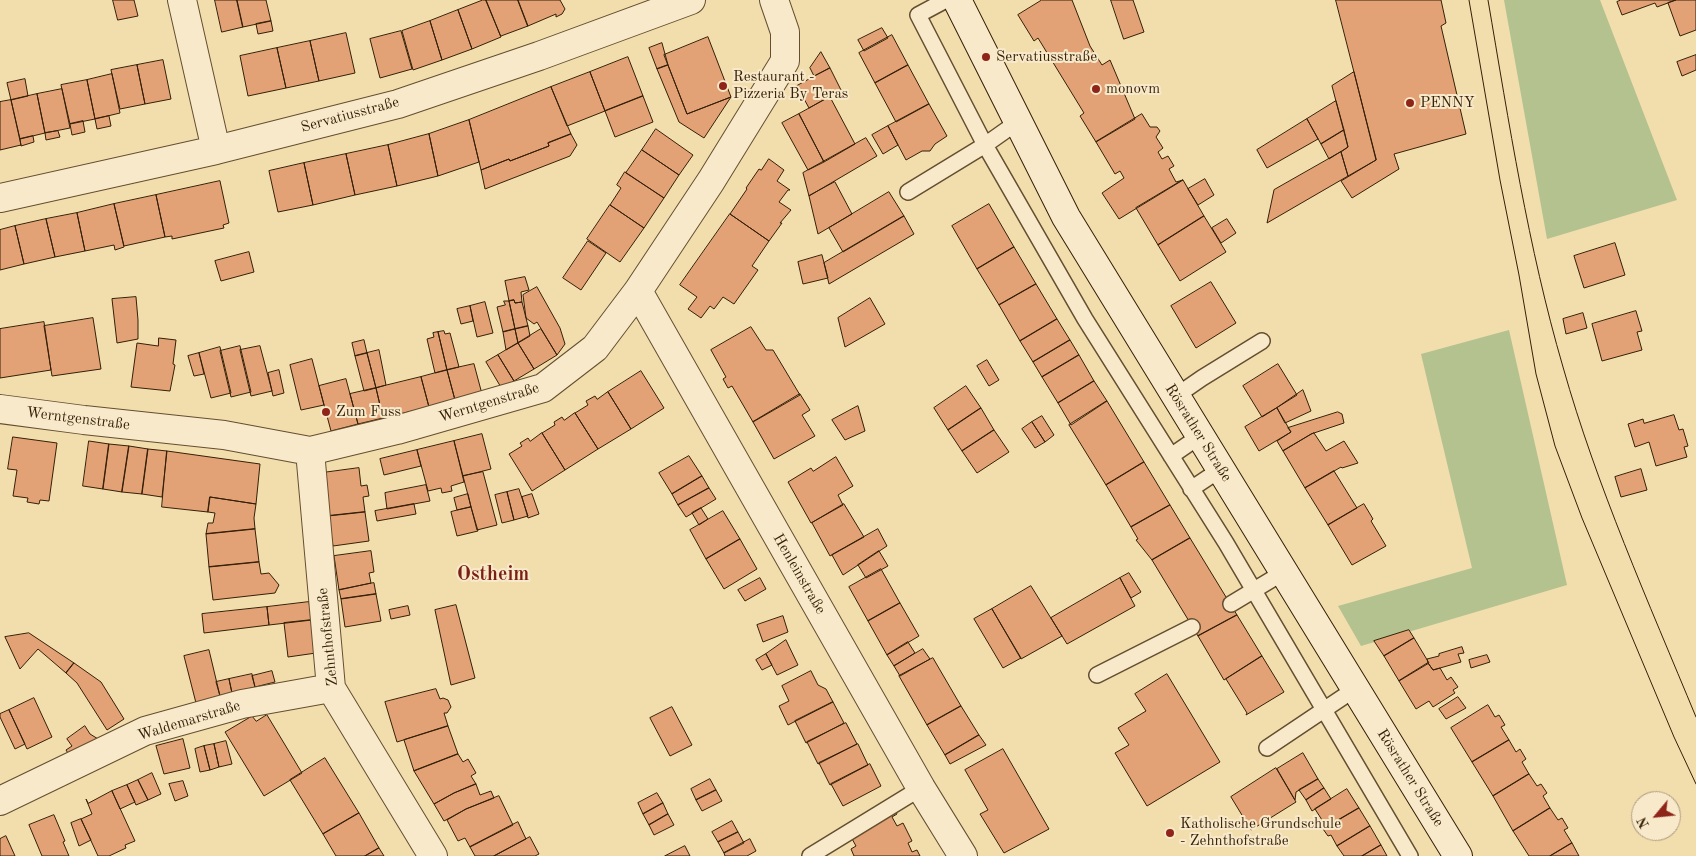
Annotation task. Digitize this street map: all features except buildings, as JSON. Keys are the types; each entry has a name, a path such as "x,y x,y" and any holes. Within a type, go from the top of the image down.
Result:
{"street":[{"path":"182,0 216,150"},
{"name":"Servatiusstraße","path":"0,198 216,150 398,104 539,56 691,0"},
{"name":"Werntgenstraße","path":"0,409 224,435 310,451 397,430 543,388 595,348 638,291 711,181 785,61 786,32 774,0"},
{"name":"Rösrather Straße","path":"957,0 1066,217 1458,856"},
{"name":"Henleinstraße","path":"638,291 921,788 963,856"},
{"name":"Zehnthofstraße","path":"310,451 331,688 433,856"},
{"name":"Waldemarstraße","path":"0,801 145,732 242,704 331,688"}],"lane":[{"path":"946,0 918,15 985,145 1085,319 1254,590 1410,856"},
{"path":"908,192 985,145 1019,121"},
{"path":"1176,396 1262,341"},
{"path":"1171,456 1200,436"},
{"path":"1191,489 1221,469"},
{"path":"1231,604 1284,572"},
{"path":"1097,675 1192,627"},
{"path":"1267,748 1355,689"},
{"path":"810,856 921,788"}],"green space":[{"path":"1504,0 1600,0 1677,200 1547,239"},
{"path":"1509,330 1567,585 1361,646 1338,606 1472,568 1421,354"}],"tram line":[{"path":"1469,0 1536,374 1555,446 1582,518 1674,737 1696,784"},
{"path":"1488,0 1529,231 1563,367 1607,500 1696,717"}],"place":[{"name":"Servatiusstraße","path":"986,57"},
{"name":"Restaurant - Pizzeria By Teras","path":"723,86"},
{"name":"monovm","path":"1096,89"},
{"name":"PENNY","path":"1410,103"},
{"name":"Zum Fuss","path":"326,412"},
{"name":"Katholische Grundschule - Zehnthofstraße","path":"1170,833"}],"district":[{"name":"Ostheim","path":"493,575"}]}
